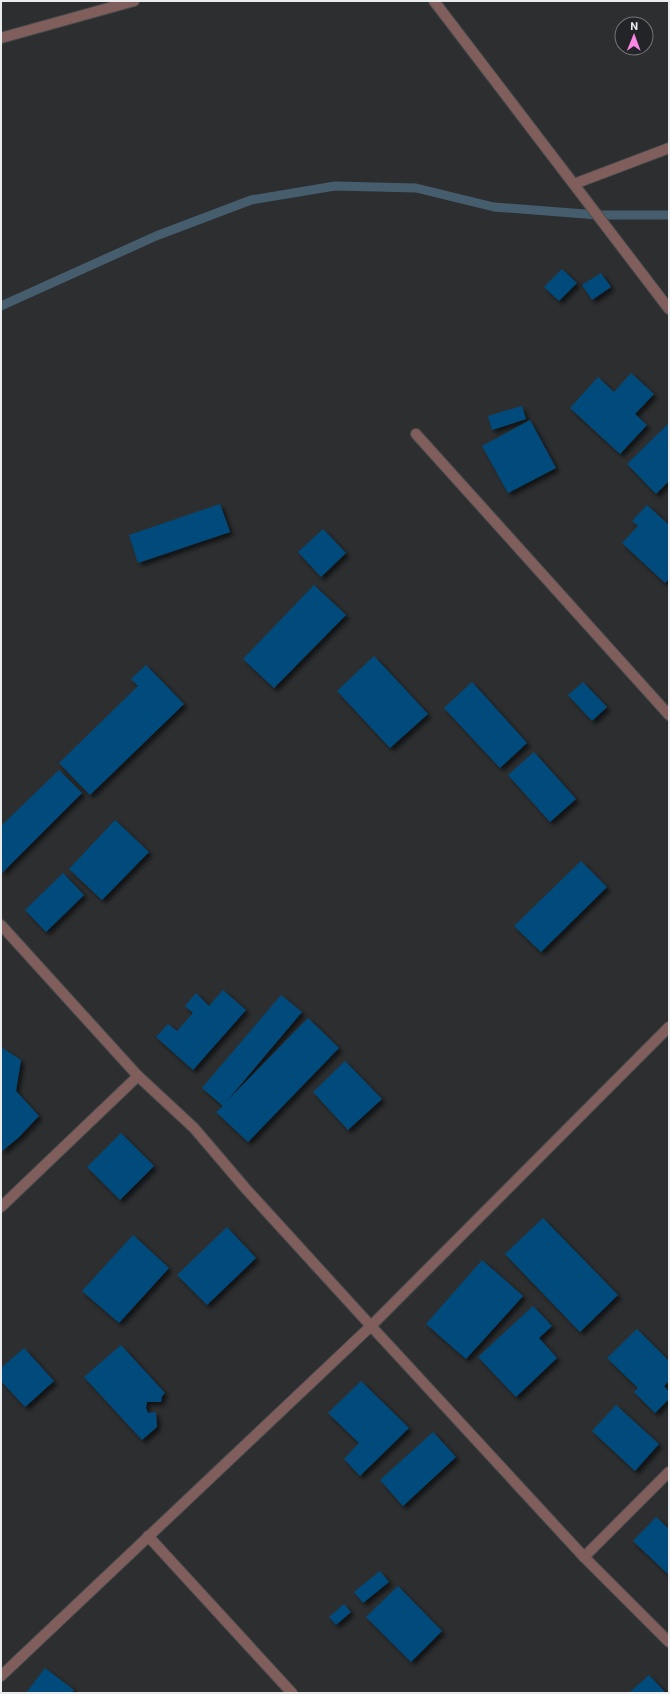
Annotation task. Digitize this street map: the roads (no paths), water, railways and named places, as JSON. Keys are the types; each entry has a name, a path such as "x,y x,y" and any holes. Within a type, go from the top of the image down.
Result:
{"street":[{"path":"1,38 134,1"},
{"path":"434,1 669,309"},
{"path":"574,184 669,148"},
{"path":"416,434 669,715"},
{"path":"1,925 138,1076 194,1128 246,1189 584,1557 669,1642"},
{"path":"1,1676 371,1326 669,1027"},
{"path":"1,1208 138,1076"},
{"path":"584,1557 669,1472"},
{"path":"148,1536 292,1693"}],"waterway":[{"path":"1,306 156,236 251,200 335,186 416,188 494,207 598,215 669,215"}]}
